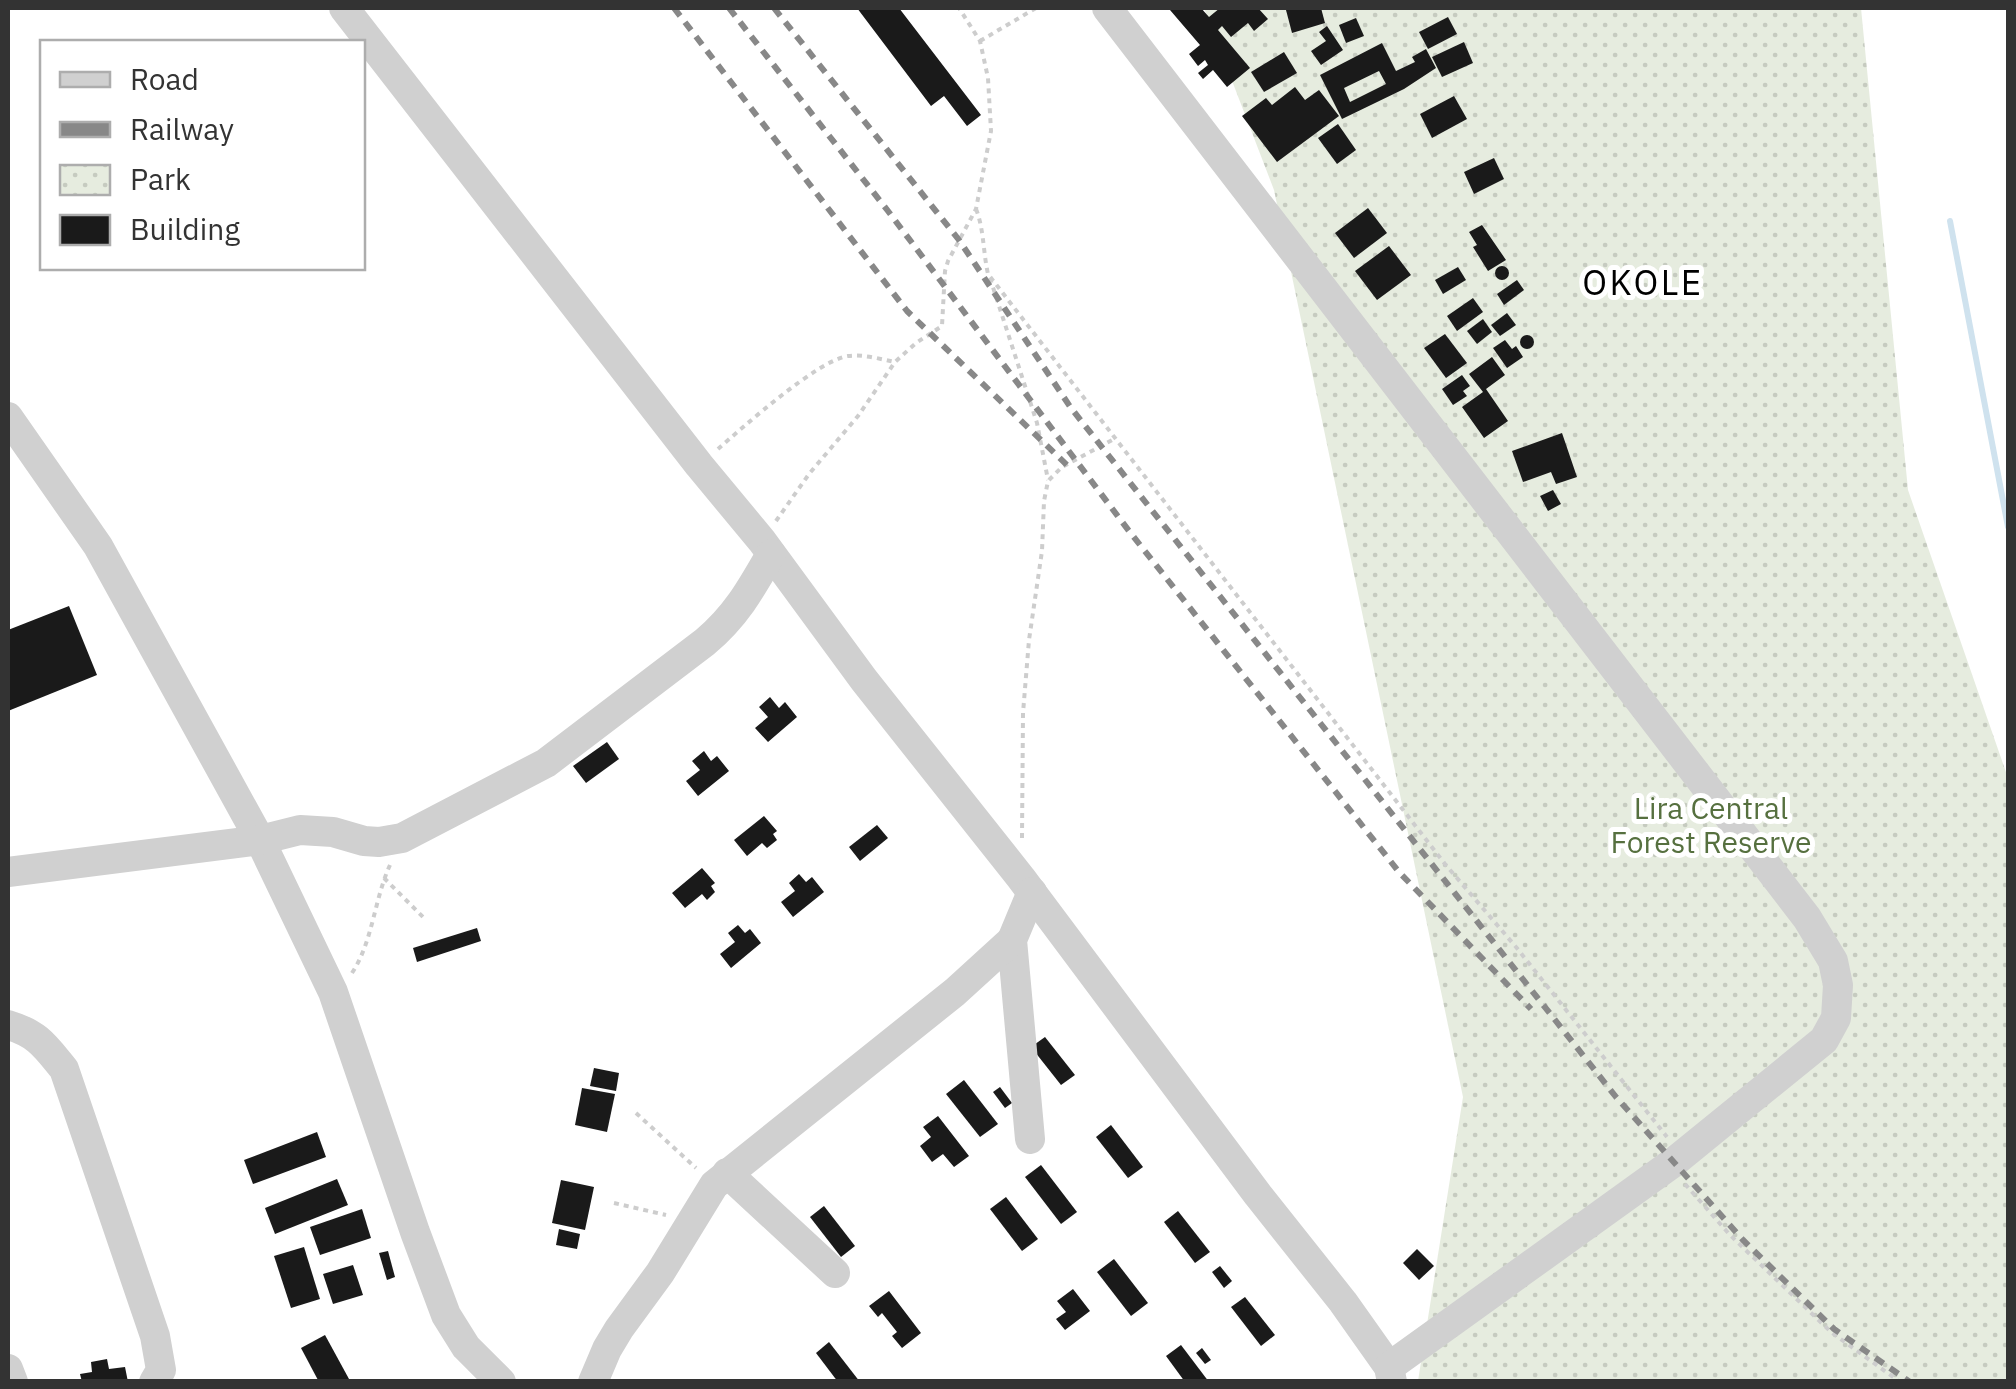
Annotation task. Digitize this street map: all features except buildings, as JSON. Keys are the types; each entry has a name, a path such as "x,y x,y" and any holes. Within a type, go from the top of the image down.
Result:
{"street":[{"path":"344,8 1026,885 1343,1302 1390,1374 1675,1161 1824,1040 1836,1018 1838,985 1833,962 1807,918 1107,8"},
{"path":"8,417 98,546 260,840 333,992 446,1314 466,1347 501,1382"},
{"path":"8,872 260,840 300,830 380,842 402,838 546,763 727,624 748,595 766,548"},
{"path":"1026,885 1012,940 1030,1138"},
{"path":"593,1382 619,1329 721,1179 955,992 1012,940"},
{"path":"8,1026 29,1032 44,1043 64,1070 155,1336 160,1370 154,1382"},
{"path":"721,1179 835,1273"},
{"path":"8,1369 14,1382"}],"path":[{"path":"766,548 809,474 858,416 895,362 942,326 945,271 976,209 992,132 988,78 980,41 959,8"},
{"path":"980,41 1036,8"},
{"path":"976,209 982,224 988,274 1038,423 1048,482 1023,713 1026,885"},
{"path":"988,274 1445,864 1528,962 1730,1235 1831,1332 1900,1382"},
{"path":"700,465 828,363 845,356 895,362"},
{"path":"1048,482 1062,467 1116,438"},
{"path":"333,992 363,955 384,878 402,838"},
{"path":"384,878 424,918"},
{"path":"636,1113 721,1179"},
{"path":"614,1204 690,1220"}],"green space":[{"name":"Lira Central Forest Reserve","path":"1204,8 1861,8 1908,490 2008,778 2008,1381 1418,1381 1463,1097 1274,190"}],"waterway":[{"path":"1950,221 2008,527"}],"railway":[{"path":"674,8 907,311 1067,465"},
{"path":"729,8 1129,531 1399,872 1531,1009"},
{"path":"774,8 959,240 1071,408 1616,1097 1743,1240 1834,1329 1910,1382"}],"district":[{"name":"OKOLE","path":"1643,283"}]}
